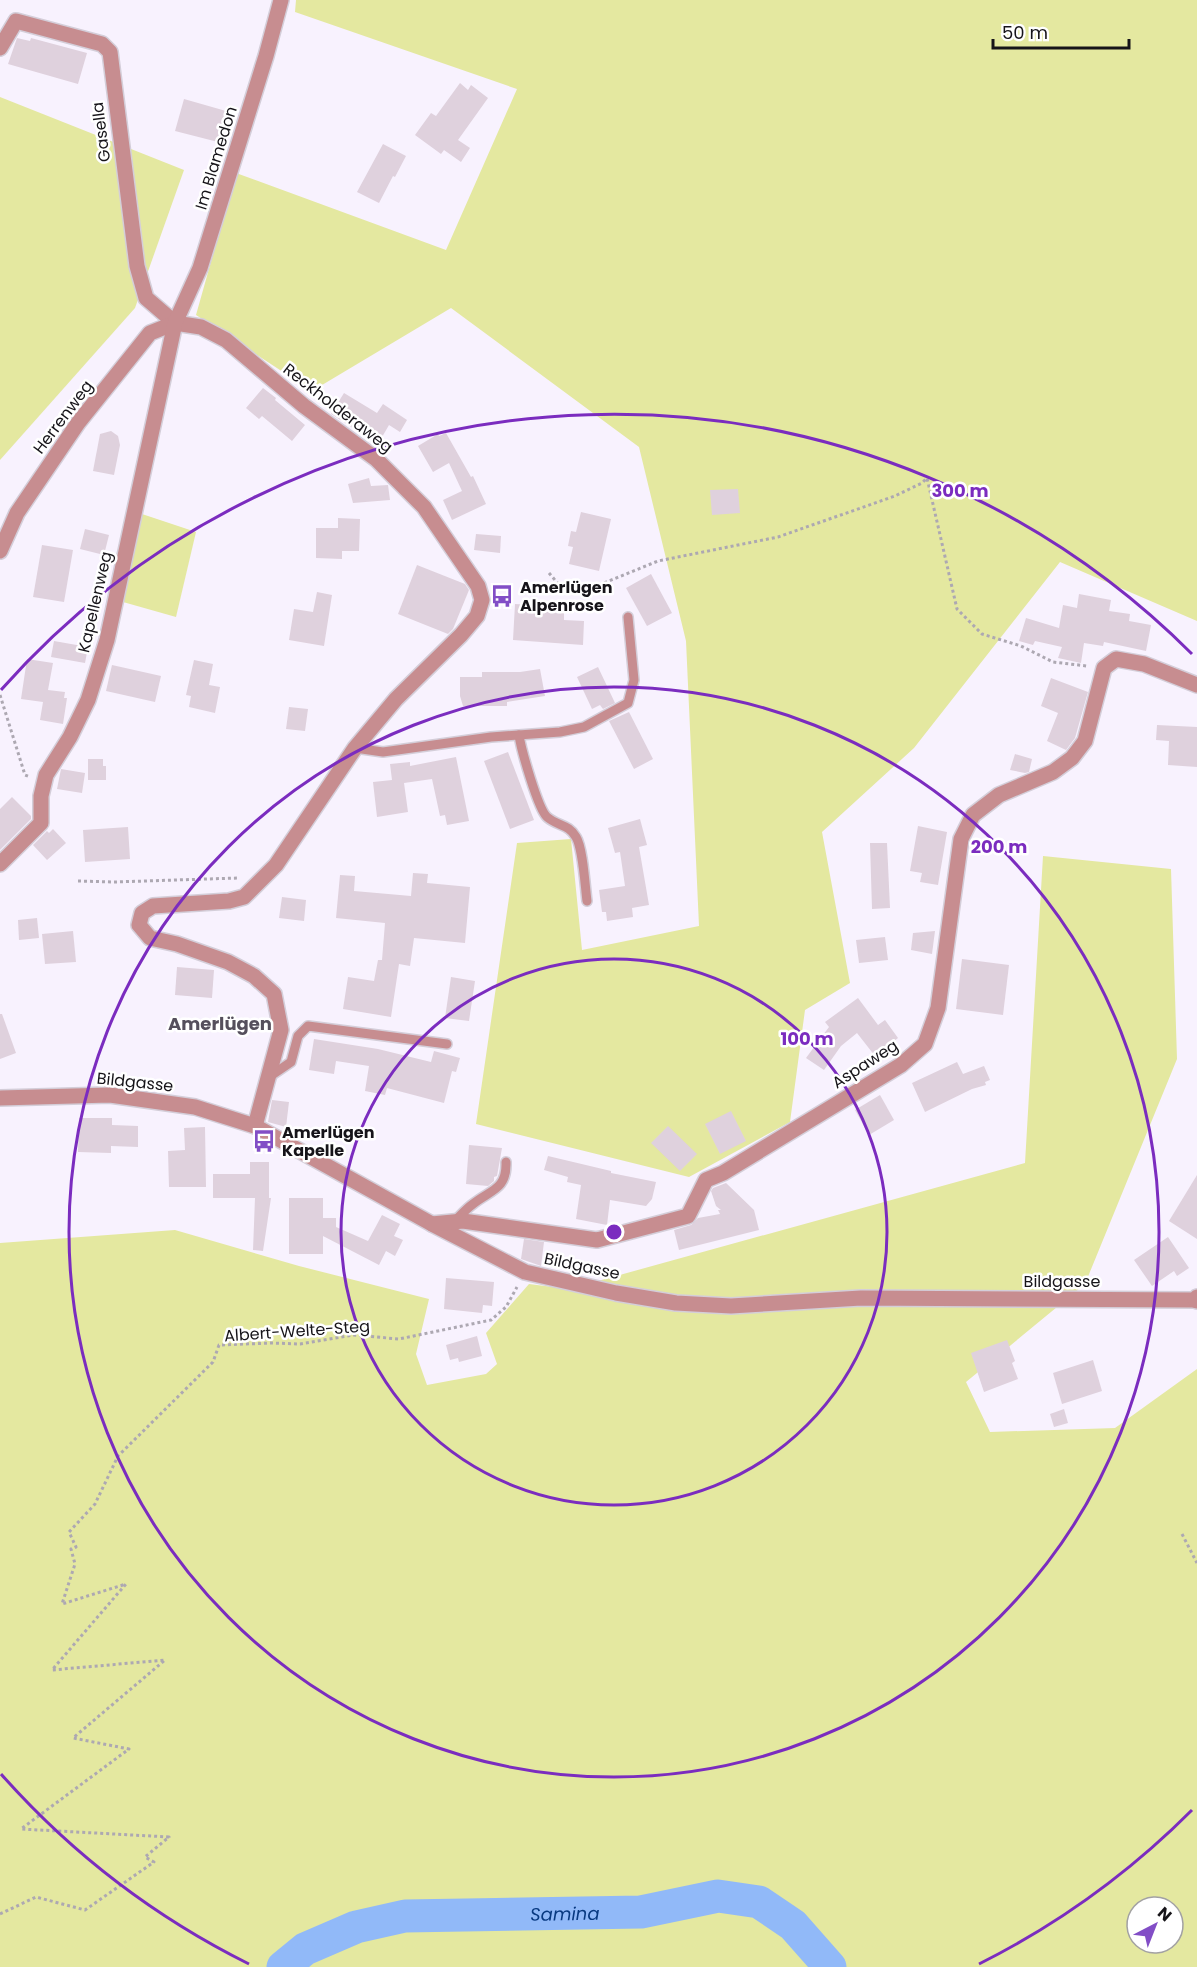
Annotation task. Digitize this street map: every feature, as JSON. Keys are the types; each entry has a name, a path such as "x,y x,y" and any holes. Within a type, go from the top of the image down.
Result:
{"street":[{"name":"Im Blamedon","path":"175,323 200,268 266,56 281,0"},
{"name":"Gasella","path":"0,48 16,21 102,44 110,52 137,266 146,298 175,323"},
{"name":"Herrenweg","path":"0,551 17,513 78,423 150,333 175,323"},
{"name":"Reckholderaweg","path":"175,323 201,327 226,340 304,406 376,459 424,507 478,586 482,600 477,616 461,635 396,699 355,748 276,865 244,897 229,901 153,906 142,913 140,925 150,938 177,944 236,967 254,976 274,994 281,1030 255,1126"},
{"name":"Kapellenweg","path":"0,864 40,823 46,775 70,737 88,700 107,640 175,323"},
{"path":"1104,668 1116,659 1144,664 1196,682"},
{"name":"Aspaweg","path":"432,1224 463,1221 597,1240 688,1216 706,1180 723,1173 901,1065 925,1044 938,1008 961,839 973,815 999,795 1053,772 1072,758 1085,741 1104,668"},
{"name":"Bildgasse","path":"0,1098 110,1095 195,1107 255,1126 432,1224 525,1272 616,1293 676,1303 731,1306 861,1298 1196,1299"}],"lane":[{"path":"355,748 383,752 560,732 584,727 628,703 634,680 628,617"},
{"path":"519,735 521,749 544,815 554,823 569,827 578,839 587,901"},
{"path":"269,1077 291,1062 298,1036 308,1026 447,1044"},
{"path":"453,1222 472,1204 494,1192 506,1174 506,1162"}],"path":[{"path":"549,573 566,592 594,587 658,561 778,537 895,496 922,483 927,478 957,609 982,634 1021,646 1053,662 1104,668"},
{"path":"0,695 25,775 44,783"},
{"path":"78,881 262,877"},
{"name":"Albert-Welte-Steg","path":"0,1914 36,1898 85,1910 154,1862 145,1857 169,1837 21,1829 129,1749 73,1738 165,1660 52,1670 126,1584 63,1604 75,1564 71,1549 76,1546 69,1532 95,1504 118,1456 213,1362 219,1345 300,1344 353,1335 399,1339 491,1320 506,1307 525,1272"},
{"path":"1182,1534 1197,1563"}],"green space":[{"path":"296,0 1197,0 1197,621 1060,562 914,748 822,832 850,983 805,1010 790,1122 689,1177 476,1124 517,843 571,839 582,950 699,926 686,641 639,447 451,308 312,391 196,315 236,173 446,250 517,89 295,12"},
{"path":"0,97 184,170 135,308 0,460"},
{"path":"142,514 196,532 176,617 123,602"},
{"path":"1043,856 1171,869 1177,1059 1085,1284 966,1382 990,1432 1115,1428 1197,1369 1197,1967 0,1967 0,1243 175,1230 299,1266 429,1299 416,1354 427,1385 486,1374 497,1364 486,1333 529,1284 569,1289 1025,1163"}],"building":[{"path":"17,38 30,41 31,38 87,53 78,84 8,64"},
{"path":"460,83 468,90 471,85 488,98 458,140 470,148 461,162 444,150 441,154 415,135 431,113 436,116"},
{"path":"184,99 226,111 218,142 175,131"},
{"path":"383,144 406,156 379,203 357,192"},
{"path":"263,388 305,425 292,441 262,416 259,419 246,408"},
{"path":"344,393 377,413 383,404 407,420 400,432 389,425 378,444 331,414"},
{"path":"111,431 118,436 120,445 114,475 93,471 100,434"},
{"path":"446,433 471,477 473,476 486,504 452,520 443,500 462,491 449,463 433,472 418,446 438,434 439,436"},
{"path":"369,478 371,486 388,485 390,500 353,503 348,484"},
{"path":"738,489 740,513 712,515 710,490"},
{"path":"581,512 611,519 599,571 569,564 573,547 568,546 571,531 576,532"},
{"path":"338,518 360,519 359,551 342,551 342,559 316,558 316,528 338,528"},
{"path":"85,529 109,535 104,555 80,549"},
{"path":"476,534 501,536 500,553 474,550"},
{"path":"42,545 73,550 64,602 33,597"},
{"path":"417,565 465,584 469,590 453,629 448,634 398,614"},
{"path":"651,574 672,613 647,626 626,588"},
{"path":"317,592 332,595 324,646 289,640 294,609 313,612"},
{"path":"1079,594 1111,600 1109,611 1130,614 1129,621 1151,625 1146,651 1104,642 1103,646 1084,643 1081,663 1058,658 1062,647 1035,641 1033,645 1019,641 1026,618 1059,628 1063,605 1077,608"},
{"path":"515,604 545,606 545,610 564,612 564,620 584,621 583,645 513,640"},
{"path":"54,641 88,647 85,663 51,657"},
{"path":"27,659 53,663 48,690 65,692 64,698 67,698 63,724 40,720 43,702 21,699"},
{"path":"194,660 213,664 209,685 220,687 215,713 189,707 191,696 186,695"},
{"path":"112,665 161,676 155,702 106,691"},
{"path":"598,667 615,703 603,709 600,705 592,709 577,677"},
{"path":"540,669 545,696 507,702 507,706 463,706 460,696 460,677 482,677 482,672 520,672"},
{"path":"1051,678 1088,692 1075,738 1066,750 1047,741 1058,713 1041,706"},
{"path":"289,707 308,709 305,731 286,729"},
{"path":"629,712 653,759 634,769 609,721"},
{"path":"1157,725 1197,727 1197,767 1168,765 1169,741 1156,740"},
{"path":"508,752 534,820 510,829 484,761"},
{"path":"1015,754 1032,759 1029,772 1010,770"},
{"path":"456,757 469,821 447,825 445,815 440,816 432,779 404,783 408,812 377,817 373,782 392,780 390,764 410,762 410,766"},
{"path":"88,759 103,759 103,766 106,766 106,780 88,780"},
{"path":"61,769 85,773 82,793 57,789"},
{"path":"12,797 31,816 31,819 0,850 0,809"},
{"path":"640,819 647,845 639,847 649,905 632,908 633,917 607,921 606,912 602,912 599,890 625,886 620,852 615,853 608,828"},
{"path":"918,826 947,832 938,885 920,882 922,873 910,871"},
{"path":"128,827 130,859 85,862 83,830"},
{"path":"53,829 66,843 47,860 33,845 47,831 49,833"},
{"path":"870,843 887,843 890,908 872,909"},
{"path":"413,873 428,874 427,883 470,887 465,943 414,938 410,966 399,964 391,1017 343,1009 348,977 374,981 378,960 382,960 385,923 336,918 340,875 355,876 354,891 411,896"},
{"path":"282,897 306,900 304,921 279,918"},
{"path":"37,918 39,938 19,940 18,920"},
{"path":"73,931 76,962 45,964 42,934"},
{"path":"935,931 932,954 911,950 913,933"},
{"path":"885,937 888,960 859,963 856,940"},
{"path":"962,959 1009,965 1003,1015 956,1009"},
{"path":"177,967 214,970 212,998 175,995"},
{"path":"451,977 475,981 469,1021 445,1018"},
{"path":"858,998 878,1025 885,1020 898,1038 875,1056 857,1033 841,1046 824,1070 806,1058 829,1027 825,1022"},
{"path":"0,1014 2,1014 16,1053 0,1059"},
{"path":"314,1039 378,1049 431,1062 434,1051 460,1058 456,1072 452,1071 444,1103 387,1088 385,1095 365,1091 369,1066 336,1061 334,1074 309,1070"},
{"path":"957,1062 963,1074 984,1066 990,1080 985,1082 986,1085 972,1089 925,1112 912,1083"},
{"path":"880,1095 894,1120 869,1135 855,1110"},
{"path":"272,1100 289,1102 286,1127 268,1122"},
{"path":"731,1111 746,1141 720,1154 705,1124"},
{"path":"79,1118 112,1118 112,1125 138,1126 138,1147 111,1146 111,1153 78,1152"},
{"path":"668,1126 697,1154 680,1171 651,1143"},
{"path":"205,1127 206,1187 169,1187 168,1151 185,1150 184,1128"},
{"path":"469,1145 502,1148 497,1176 488,1186 466,1184"},
{"path":"548,1156 656,1182 652,1199 646,1206 610,1200 607,1225 576,1219 581,1185 567,1182 568,1177 544,1170"},
{"path":"250,1162 269,1162 269,1198 271,1198 263,1251 253,1250 255,1198 213,1198 213,1174 250,1174"},
{"path":"1197,1175 1197,1239 1169,1221"},
{"path":"726,1183 754,1210 759,1230 679,1250 674,1230 691,1225 698,1218 720,1214 718,1210 721,1210 716,1206 711,1191"},
{"path":"289,1198 323,1198 323,1218 336,1218 336,1227 368,1241 382,1215 400,1224 394,1236 403,1240 395,1256 386,1251 379,1265 323,1236 323,1254 289,1254"},
{"path":"1168,1237 1189,1268 1177,1276 1174,1271 1152,1286 1134,1260"},
{"path":"524,1239 544,1242 541,1266 521,1259"},
{"path":"446,1278 494,1282 492,1306 483,1305 482,1313 444,1309"},
{"path":"477,1336 482,1356 459,1362 458,1358 450,1360 446,1345"},
{"path":"1007,1340 1015,1361 1012,1363 1018,1379 984,1392 971,1353"},
{"path":"1093,1360 1102,1391 1062,1404 1053,1373"},
{"path":"1064,1409 1068,1423 1054,1427 1050,1414"}],"waterway":[{"name":"Samina","path":"283,1967 305,1949 356,1927 405,1916 641,1912 718,1896 759,1902 793,1925 830,1967"}],"place":[{"name":"Amerlügen Alpenrose","path":"502,596"},
{"name":"Amerlügen Kapelle","path":"264,1141"}],"district":[{"name":"Amerlügen","path":"220,1023"}]}
